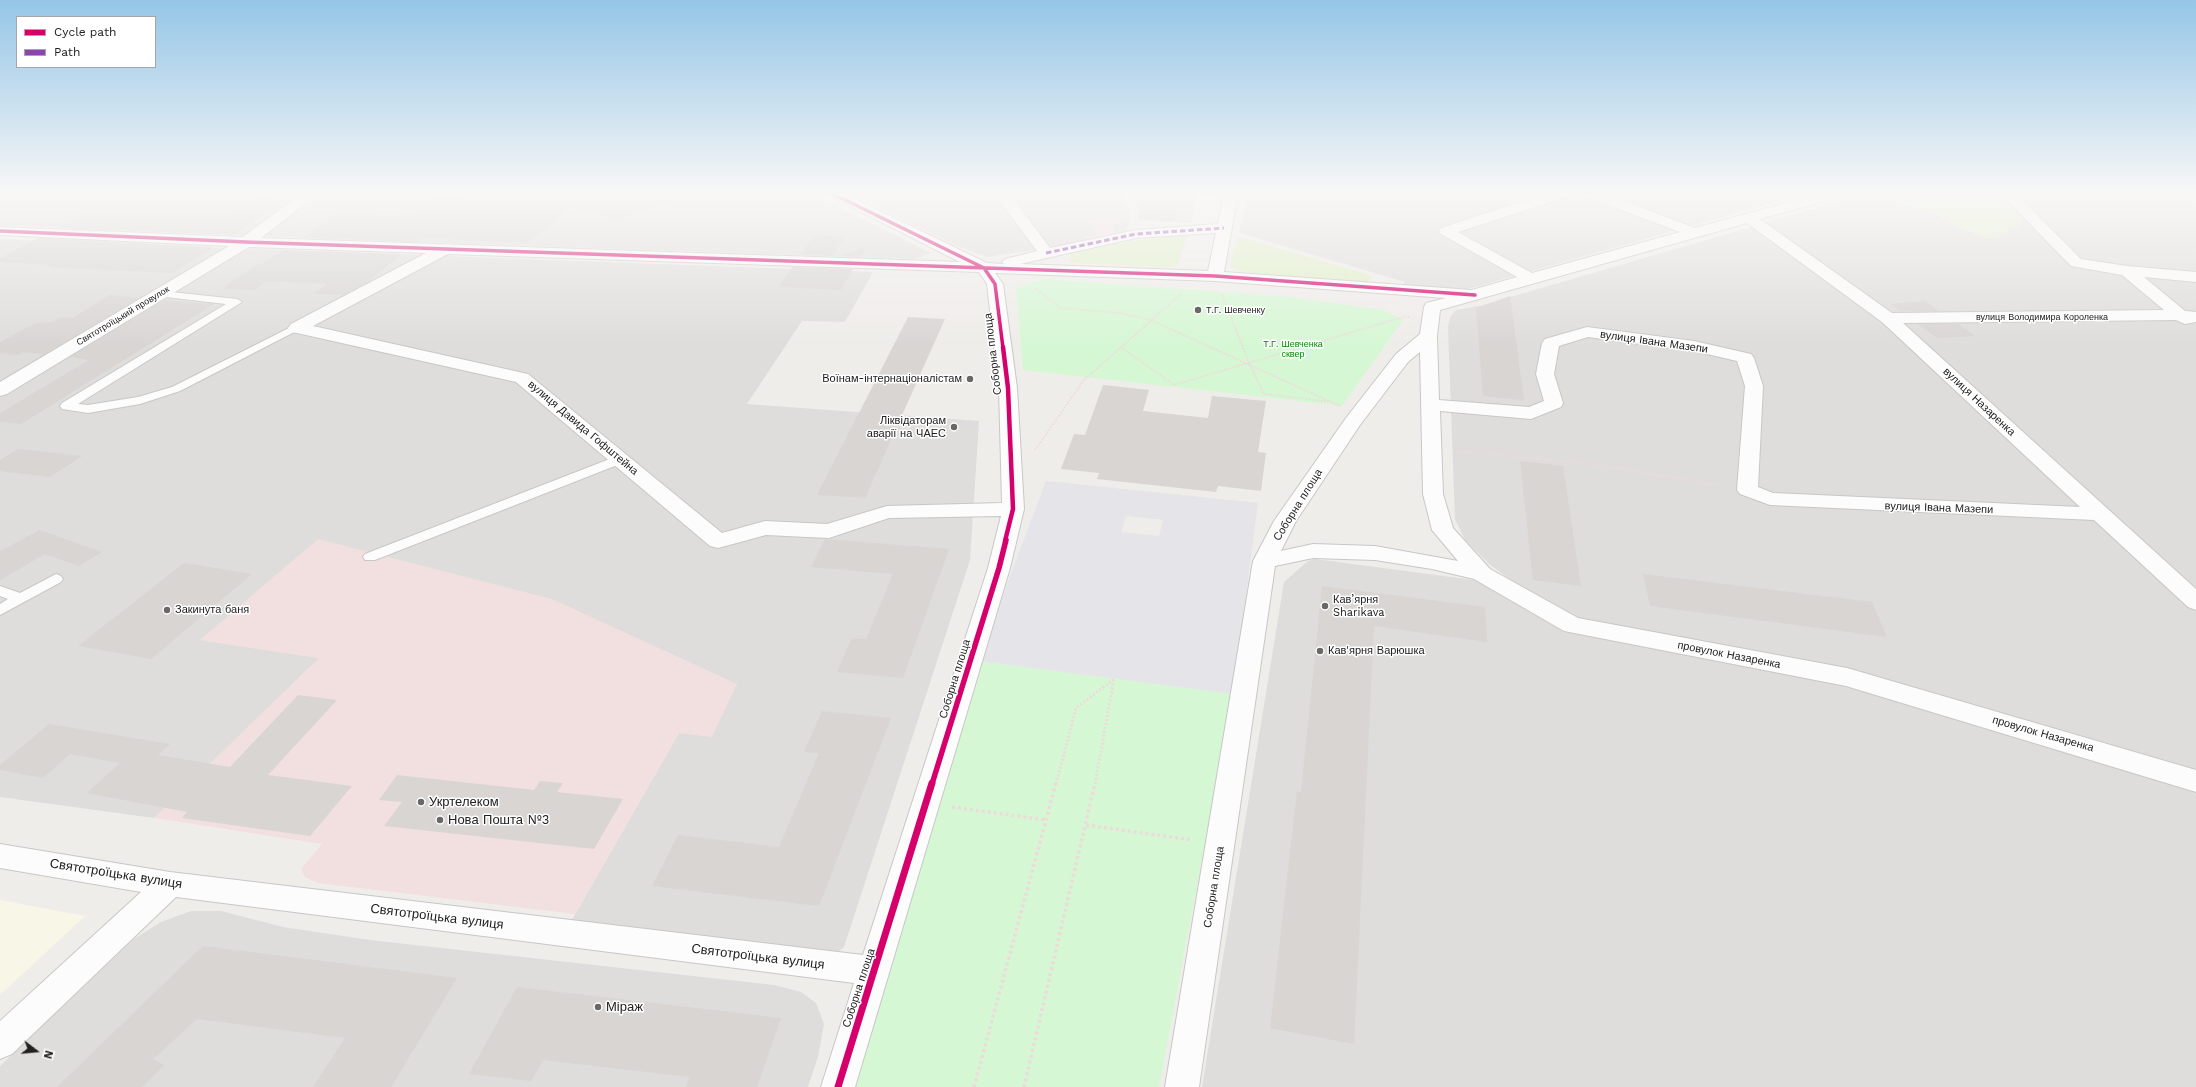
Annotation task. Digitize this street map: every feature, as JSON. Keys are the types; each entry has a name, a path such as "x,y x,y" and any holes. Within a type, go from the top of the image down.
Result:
{"street":[{"name":"Святотроїцький провулок","path":"0,390 243,244"},
{"path":"295,244 1215,276 1475,296 1530,278 1656,244"},
{"path":"934,244 984,268 1090,244"},
{"path":"1039,244 1046,253"},
{"path":"1215,276 1221,244"},
{"path":"1469,244 1530,278"},
{"name":"вулиця Назаренка","path":"1785,244 1888,318 2196,602"},
{"path":"2056,244 2076,263 2127,271 2196,277"},
{"path":"297,328 444,249"},
{"name":"Соборна площа","path":"838,1087 999,568 1013,509 1008,388 995,284 984,268"},
{"path":"2127,271 2188,316 2196,326"},
{"name":"Соборна площа","path":"1182,1087 1264,561 1286,521 1359,415 1402,358 1429,327 1432,307 1475,296"},
{"name":"вулиця Володимира Короленка","path":"1888,318 2188,316"},
{"path":"1429,327 1433,494 1443,530 1482,574"},
{"name":"вулиця Давида Гофштейна","path":"297,328 522,378 718,541 765,528 829,532 887,512 1013,509"},
{"name":"вулиця Івана Мазепи","path":"1431,405 1531,413 1554,403 1545,374 1551,343 1587,332 1694,346 1745,358 1754,386 1747,490 1770,499 2100,514"},
{"name":"провулок Назаренка","path":"1264,561 1313,551 1375,553 1432,562 1482,574 1572,625 1847,677 2196,781"},
{"name":"Святотроїцька вулиця","path":"0,856 170,884 875,971"},
{"path":"0,1043 170,884"}],"lane":[{"path":"160,294 236,302 66,406 88,409 140,400 176,389 297,328"},
{"path":"370,557 620,459"},
{"path":"0,610 56,579"},
{"path":"0,591 21,598"}],"path":[{"path":"1012,482 1084,380 1186,289 1215,276 1249,363 1264,394 1332,402"},
{"path":"1031,285 1060,308 1120,313 1151,320 1249,363 1359,415"},
{"path":"1121,347 1174,384 1403,317 1429,327"},
{"path":"1432,449 1591,464 1747,490"},
{"path":"974,1087 1076,708 1114,679 1086,826 1024,1087"},
{"path":"926,804 1046,820"},
{"path":"1086,826 1220,844"}],"shaded area":[{"path":"0,244 118,244 225,248 0,382"},
{"path":"467,244 912,244 931,253 915,259"},
{"path":"951,244 1079,244 987,257"},
{"path":"1276,244 1628,244 1465,290 1436,294 1403,284 1405,282"},
{"path":"1694,244 2196,244 2196,1087 1202,1087 1284,582 1308,561 1315,559 1519,586 1489,564 1465,540 1455,519 1448,327 1450,317 1456,310 1483,305"},
{"path":"259,249 873,272 845,322 802,321 747,404 979,421 970,560 844,947 830,959 566,930 679,733 737,684 201,640 320,658 154,818 0,797 0,394 242,250"},
{"path":"1046,481 1258,503 1233,694 978,661","holes":["1126,516 1163,520 1159,536 1121,532"]},
{"path":"318,539 552,599 737,684 712,737 679,733 575,914 318,883 305,877 301,869 322,844 154,818 319,658 200,640"},
{"path":"0,900 85,916 0,995"},
{"path":"191,911 221,911 283,927 370,940 774,985 801,992 816,1003 824,1024 818,1057 808,1087 0,1087 0,1066 134,939 161,922"}],"green space":[{"path":"1115,244 1185,244 1178,265 1165,267 1071,263 1071,251"},
{"path":"1236,244 1263,244 1373,276 1363,286 1239,271 1230,266"},
{"name":"Т.Г. Шевченка сквер","path":"1044,279 1290,297 1384,310 1403,320 1342,406 1023,370 1016,287"},
{"path":"978,661 1233,694 1159,1087 856,1087"}],"building":[{"path":"27,244 150,244 214,247 173,273 48,267 52,265 0,262 0,258"},
{"path":"808,244 840,244 832,256 801,255"},
{"path":"867,246 861,257 838,256"},
{"path":"284,250 402,254 366,283 343,295 314,294 327,284 266,281 255,290 222,289 258,263 262,264"},
{"path":"792,267 853,269 841,290 779,287"},
{"path":"109,295 139,298 44,354 23,352 18,355 0,353 0,342 36,323 52,322 62,317 73,318"},
{"path":"1510,296 1524,400 1483,396 1476,308"},
{"path":"164,300 214,304 21,424 0,422 0,413 89,360 70,357"},
{"path":"1925,301 1939,311 1900,311 1890,304"},
{"path":"908,317 945,319 865,498 817,495"},
{"path":"1917,324 1958,324 1975,336 1937,338"},
{"path":"1103,385 1149,390 1143,411 1208,418 1212,396 1266,401 1258,452 1266,453 1261,491 1218,486 1216,492 1097,479 1099,473 1061,469 1074,434 1085,435"},
{"path":"18,449 82,456 50,477 0,471 0,460"},
{"path":"1520,461 1563,466 1581,586 1533,580"},
{"path":"40,530 102,552 79,566 45,554 0,580 0,551"},
{"path":"825,539 949,549 903,678 837,672 852,638 866,639 893,574 811,567"},
{"name":"Закинута баня","path":"184,563 252,574 151,659 78,646"},
{"path":"1643,574 1872,602 1887,637 1650,606"},
{"path":"1322,586 1485,607 1487,642 1374,626 1354,1044 1270,1028 1297,791 1301,792"},
{"path":"298,695 337,700 268,775 352,786 310,836 182,818 187,812 87,793 120,763 70,754 43,778 0,770 0,765 49,724 170,744 158,755 230,767"},
{"path":"822,711 891,718 819,906 652,886 678,835 779,847 819,753 804,752"},
{"path":"397,775 534,790 540,781 563,783 557,792 623,799 594,849 384,826 402,802 379,800"},
{"path":"203,946 457,978 391,1087 313,1087 345,1038 197,1019 153,1059 164,1065 142,1087 57,1087"},
{"path":"517,987 781,1018 757,1087 686,1087 690,1077 543,1060 531,1081 469,1074"}],"marked path":[{"path":"1046,253 1090,244"}],"cycle path":[{"path":"295,244 1215,276 1475,295"},
{"path":"838,1087 999,568 1013,509 1008,388 995,284 984,268 934,244"}],"place":[{"name":"Т.Г. Шевченку","path":"1198,310"},
{"name":"Воїнам-інтернаціоналістам","path":"970,379"},
{"name":"Ліквідаторам аварії на ЧАЕС","path":"954,427"},
{"name":"Кав’ярня Sharikava","path":"1325,606"},
{"name":"Закинута баня","path":"167,610"},
{"name":"Кав'ярня Варюшка","path":"1320,651"},
{"name":"Укртелеком","path":"421,802"},
{"name":"Нова Пошта №3","path":"440,820"},
{"name":"Міраж","path":"598,1007"}]}
